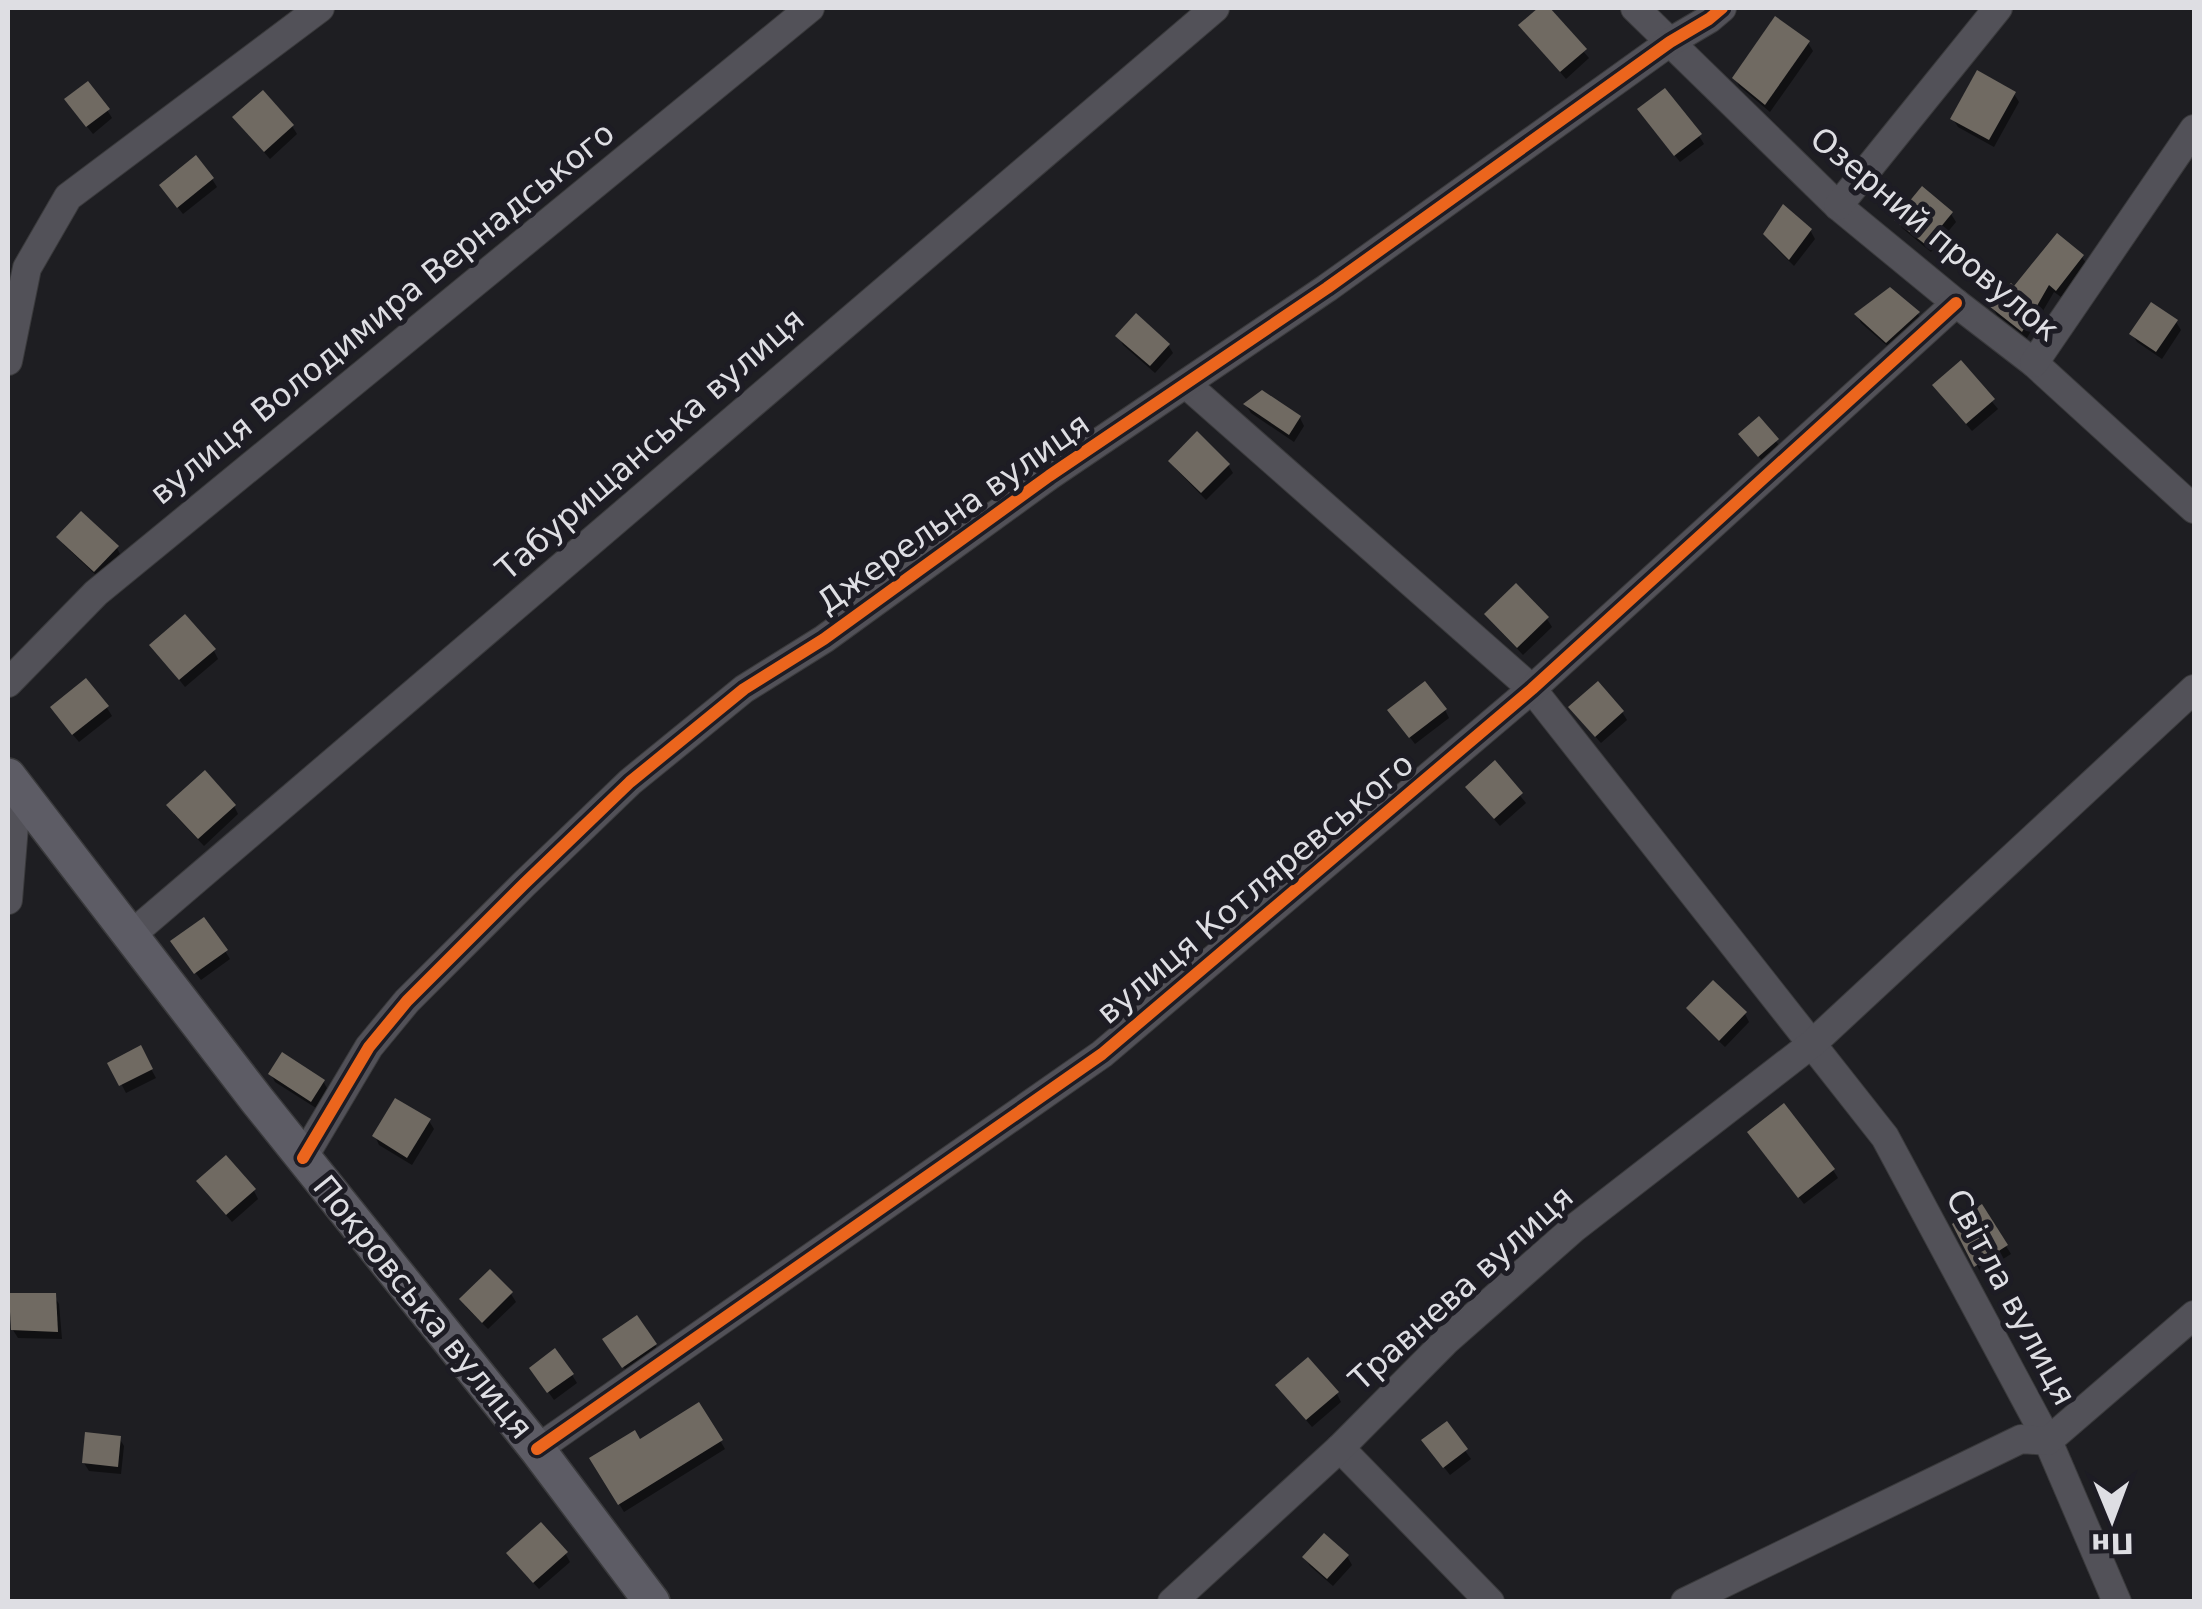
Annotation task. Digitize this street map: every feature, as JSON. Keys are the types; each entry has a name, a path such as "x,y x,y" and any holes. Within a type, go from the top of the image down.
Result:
{"main road":[{"name":"Покровська вулиця","path":"12,782 652,1602"}],"street":[{"path":"8,361 28,268 68,197 320,8"},
{"name":"вулиця Володимира Вернадського","path":"8,684 96,593 810,8"},
{"name":"Табурищанська вулиця","path":"131,935 1215,8"},
{"name":"Озерний провулок","path":"1635,8 1838,206 2034,364 2194,509"},
{"name":"Джерельна вулиця","path":"303,1158 369,1047 407,1001 630,782 744,689 824,638 1049,476 1328,288 1722,8"},
{"path":"1838,206 1998,8"},
{"path":"2034,364 2194,129"},
{"name":"вулиця Котляревського","path":"536,1449 1102,1054 1532,689 1956,303"},
{"path":"1186,384 1532,689 1813,1043"},
{"name":"Травнева вулиця","path":"1172,1602 1340,1448 1448,1340 1573,1229 1813,1043 2194,689"},
{"path":"8,900 12,782"},
{"name":"Світла вулиця","path":"1813,1043 1885,1137 2048,1441 2117,1602"},
{"path":"1684,1602 2021,1439 2048,1441 2194,1315"},
{"path":"1340,1448 1490,1602"}],"building":[{"path":"1538,8 1550,8 1587,49 1560,72 1518,25"},
{"path":"1775,16 1810,41 1765,105 1732,78"},
{"path":"1977,70 2016,92 1989,140 1950,119"},
{"path":"88,81 110,109 86,127 64,99"},
{"path":"1665,88 1702,134 1674,156 1637,109"},
{"path":"263,90 294,125 264,152 232,117"},
{"path":"196,155 214,178 177,208 159,185"},
{"path":"1922,186 1953,212 1926,245 1894,220"},
{"path":"1783,204 1812,229 1789,260 1763,234"},
{"path":"2057,233 2084,255 2056,291 2049,285 2022,332 1989,306 2011,283 2014,286"},
{"path":"1890,287 1920,312 1886,343 1854,314"},
{"path":"2151,302 2178,320 2156,352 2129,334"},
{"path":"1136,313 1170,344 1150,366 1115,336"},
{"path":"1961,360 1995,399 1966,424 1932,385"},
{"path":"1262,390 1301,416 1289,435 1243,404"},
{"path":"1759,416 1779,439 1758,457 1738,434"},
{"path":"1197,431 1230,464 1201,493 1168,461"},
{"path":"81,511 119,546 94,572 56,537"},
{"path":"1516,583 1549,617 1517,648 1484,614"},
{"path":"185,614 216,649 179,680 149,645"},
{"path":"86,678 109,706 72,735 50,707"},
{"path":"1425,681 1447,709 1409,738 1387,710"},
{"path":"1598,681 1624,711 1595,737 1568,707"},
{"path":"1495,760 1523,793 1494,819 1465,787"},
{"path":"205,770 236,805 198,839 166,805"},
{"path":"204,917 228,950 194,974 170,941"},
{"path":"1713,980 1747,1012 1719,1041 1686,1008"},
{"path":"141,1045 153,1069 119,1086 107,1063"},
{"path":"282,1052 325,1080 311,1102 268,1074"},
{"path":"395,1098 431,1119 407,1158 372,1136"},
{"path":"1784,1103 1835,1169 1798,1198 1747,1132"},
{"path":"226,1155 256,1189 226,1215 196,1181"},
{"path":"1982,1204 2008,1245 1974,1267 1952,1224"},
{"path":"490,1269 513,1292 482,1323 459,1299"},
{"path":"9,1293 56,1293 58,1332 11,1330"},
{"path":"637,1315 657,1344 622,1368 602,1339"},
{"path":"555,1348 574,1374 547,1393 529,1368"},
{"path":"1308,1357 1339,1392 1306,1420 1275,1385"},
{"path":"699,1402 723,1440 618,1505 589,1458 635,1430 640,1439"},
{"path":"1447,1421 1468,1449 1443,1468 1421,1440"},
{"path":"85,1432 121,1436 118,1467 82,1463"},
{"path":"541,1522 568,1552 533,1583 506,1553"},
{"path":"1324,1533 1349,1555 1327,1579 1302,1557"}],"cycle path":[{"path":"303,1158 369,1047 407,1001 630,782 744,689 824,639 1049,476 1327,288 1722,8"},
{"path":"537,1449 1102,1054 1532,689 1956,303"}]}
